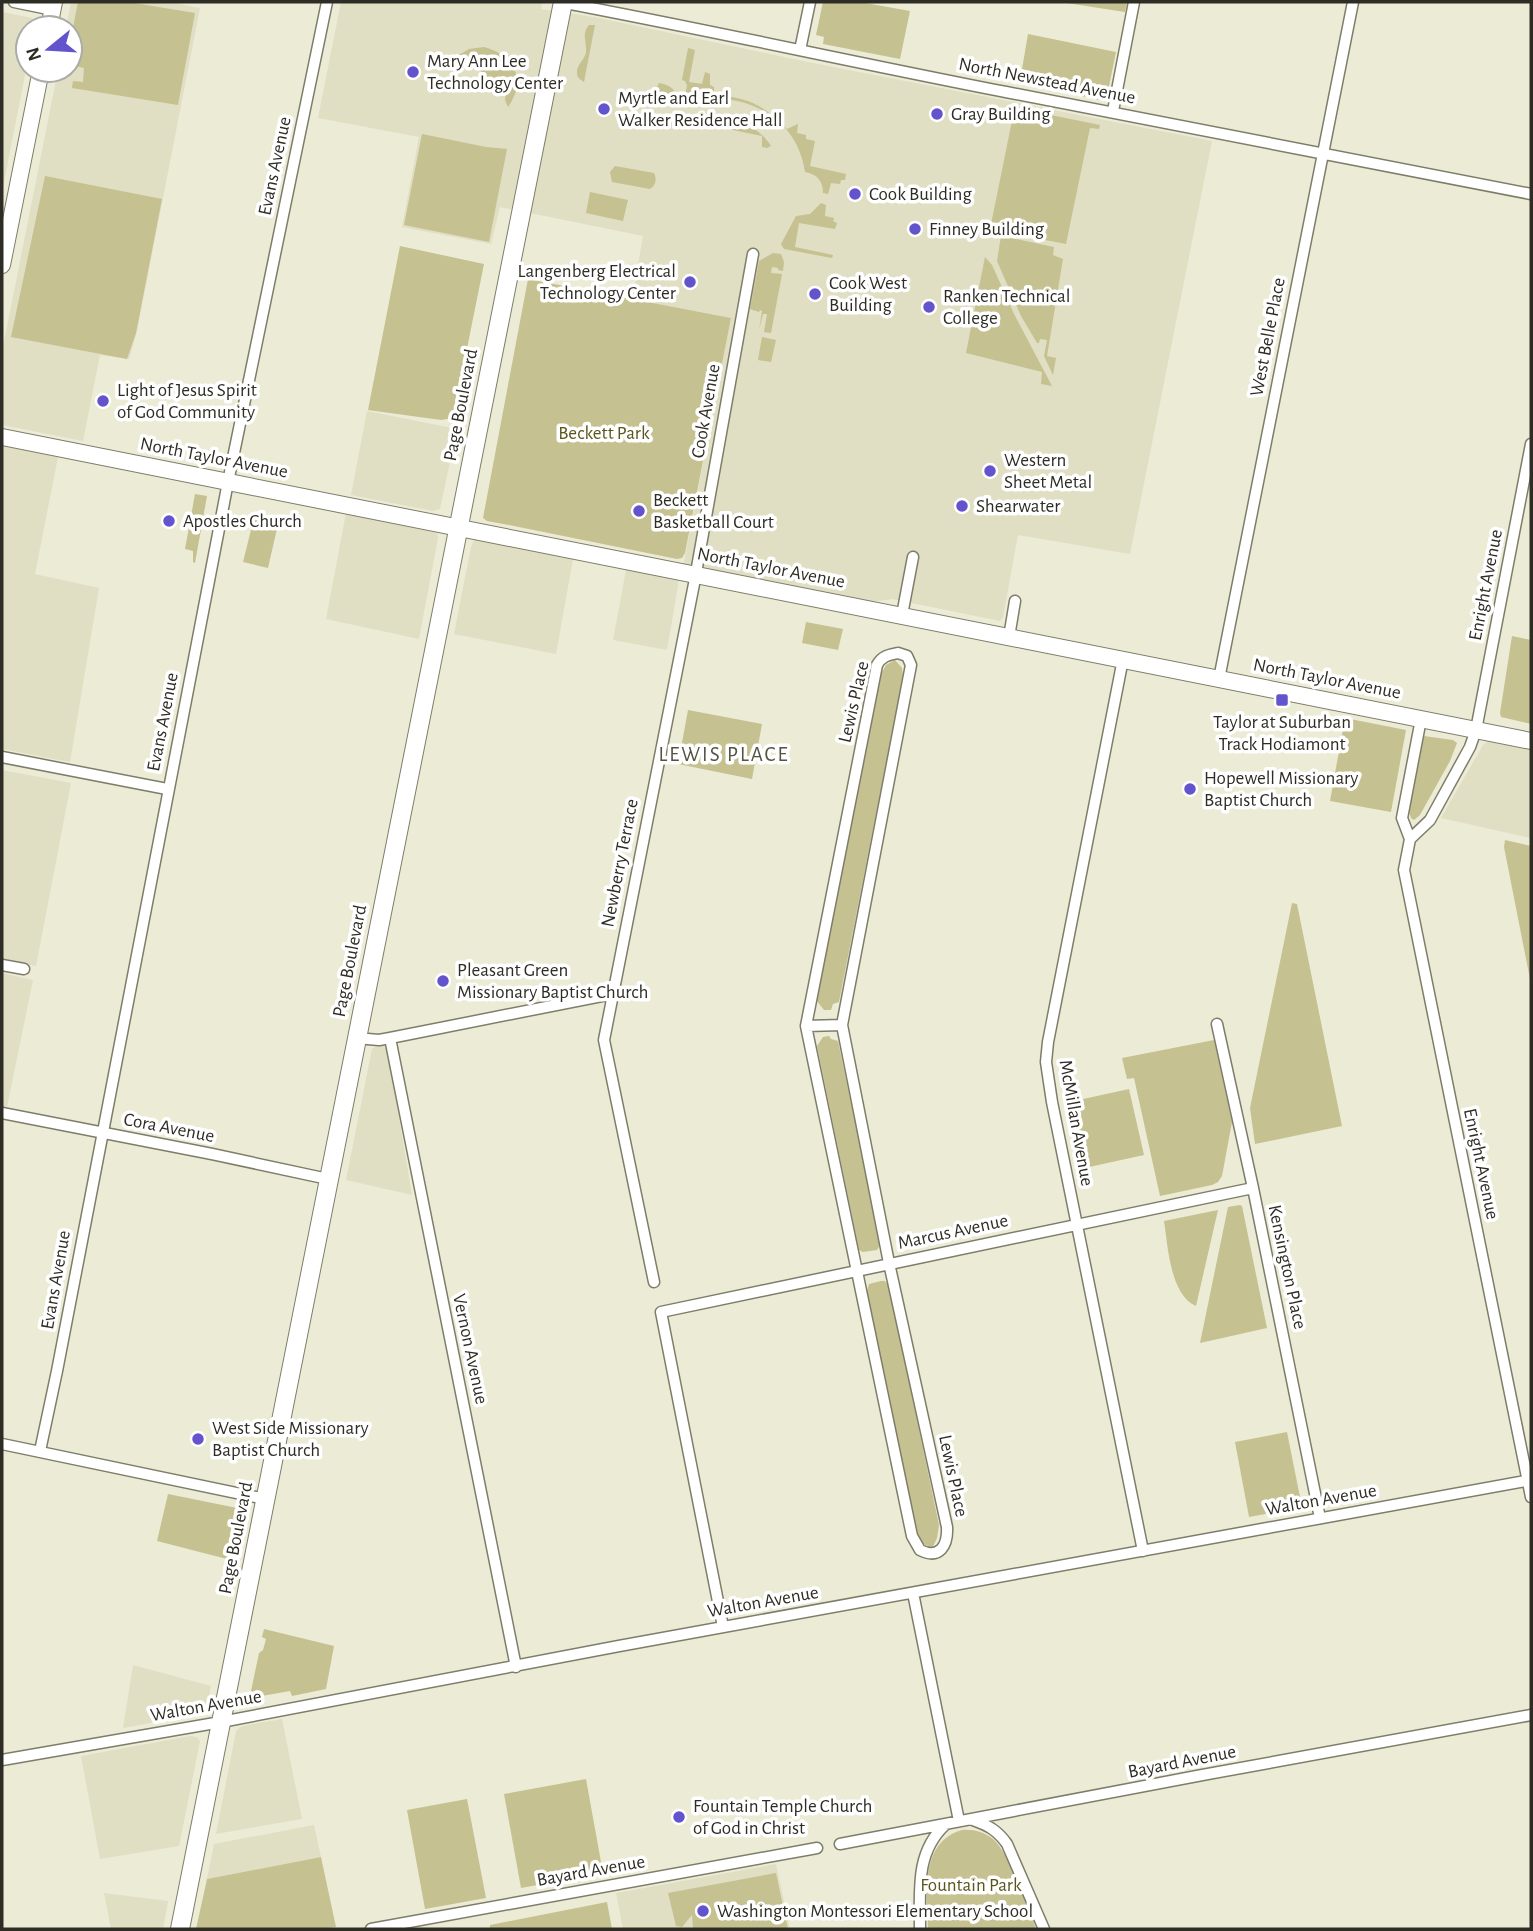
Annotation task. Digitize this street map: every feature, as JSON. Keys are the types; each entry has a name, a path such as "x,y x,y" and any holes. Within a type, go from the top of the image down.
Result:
{"main road":[{"name":"Page Boulevard","path":"180,1929 561,2"}],"street":[{"path":"14,2 53,6"},
{"name":"Evans Avenue","path":"40,1451 167,789 327,2"},
{"name":"North Newstead Avenue","path":"561,2 1114,111 1217,134 1531,194"},
{"path":"800,50 810,2"},
{"path":"1114,111 1134,2"},
{"name":"West Belle Place","path":"1219,679 1353,2"},
{"path":"2,265 38,84"},
{"name":"Cook Avenue","path":"696,574 753,254"},
{"name":"North Taylor Avenue","path":"2,437 1531,741"},
{"name":"Enright Avenue","path":"1410,839 1430,820 1470,747 1476,730 1531,444"},
{"path":"902,615 913,557"},
{"name":"Newberry Terrace","path":"654,1282 604,1040 696,574"},
{"path":"1009,637 1015,601"},
{"name":"Lewis Place","path":"898,653 907,656 911,665 842,1025 889,1263 947,1527 943,1549 931,1553 920,1550 912,1536 806,1027 877,665 881,658 898,653"},
{"name":"McMillan Avenue","path":"1123,659 1046,1062 1047,1080 1143,1551"},
{"name":"Enright Avenue","path":"1421,719 1402,818 1410,839 1404,870 1530,1480 1531,1497"},
{"path":"2,757 167,789"},
{"path":"2,965 24,969"},
{"path":"356,1038 379,1040 612,994"},
{"name":"Kensington Place","path":"1217,1024 1321,1518"},
{"path":"806,1027 842,1025"},
{"name":"Vernon Avenue","path":"390,1038 516,1667"},
{"name":"Cora Avenue","path":"2,1113 212,1154 328,1180"},
{"name":"Marcus Avenue","path":"723,1627 661,1312 1253,1188"},
{"path":"2,1444 265,1499"},
{"name":"Walton Avenue","path":"2,1760 1530,1480"},
{"path":"913,1593 958,1821"},
{"name":"Bayard Avenue","path":"840,1844 1531,1715"},
{"path":"970,1819 989,1826 1003,1838 1015,1859 1044,1929"},
{"path":"920,1929 925,1853 932,1839 946,1824"},
{"name":"Bayard Avenue","path":"371,1929 817,1848"}],"shaded area":[{"path":"71,2 169,2 200,8 137,331 129,359 100,355 83,441 2,425 2,352 55,84 84,84 84,14 69,14"},
{"name":"Ranken Technical College","path":"341,2 542,2 541,9 594,17 1212,141 1130,554 1018,535 1003,617 1000,621 892,599 849,605 682,572 731,318 632,299 643,236 500,207 491,244 402,227 419,137 318,118"},
{"path":"2,12 14,14 14,84 23,84 2,192"},
{"path":"367,411 457,429 440,509 433,511 351,495"},
{"path":"2,446 58,457 35,574 99,588 70,762 2,749"},
{"path":"346,513 437,533 419,639 326,619"},
{"path":"474,540 573,559 556,654 454,634"},
{"path":"626,570 678,580 667,650 613,640"},
{"path":"1488,741 1531,748 1531,838 1441,818 1483,745"},
{"path":"2,770 71,783 36,966 2,959"},
{"path":"2,973 33,980 7,1107 2,1106"},
{"path":"384,1046 388,1052 412,1195 346,1180 372,1049"},
{"path":"133,1665 211,1686 206,1710 201,1714 123,1728"},
{"path":"282,1719 302,1819 216,1834 236,1731 247,1725"},
{"path":"190,1736 197,1737 200,1741 179,1846 100,1859 81,1756"},
{"path":"314,1825 321,1857 207,1879 214,1844"},
{"name":"Washington Montessori Elementary School","path":"776,1864 790,1929 623,1929 616,1893"},
{"path":"104,1893 168,1901 163,1929 111,1929"}],"green space":[{"path":"78,2 128,2 195,13 178,105 72,88 73,84 84,84 84,14 76,14"},
{"path":"823,2 860,2 910,11 900,59 823,44 824,37 816,35"},
{"path":"1060,2 1127,2 1125,12"},
{"path":"589,25 595,25 584,82 578,77 577,70 585,55 585,35"},
{"path":"1028,34 1116,52 1107,96 1100,100 1024,84 1021,75"},
{"path":"484,47 503,56 515,70 517,88 508,107 505,100 506,91 499,91 480,70 457,56 469,49"},
{"path":"688,48 695,50 689,82 702,84 705,72 710,74 714,95 746,100 771,114 787,129 798,124 797,133 815,141 810,166 846,174 845,180 841,180 840,184 831,183 828,194 823,193 818,179 805,172 800,151 790,134 777,120 762,110 725,99 684,103 687,85 682,80"},
{"path":"659,83 667,85 675,92 674,105 657,102"},
{"path":"1021,109 1100,125 1099,129 1090,128 1066,244 990,229 1012,121 1020,116"},
{"path":"709,118 744,123 759,132 771,146 762,147 762,136 703,123"},
{"path":"422,134 507,149 489,242 404,225"},
{"path":"615,166 654,173 655,184 650,189 612,182 610,172"},
{"path":"45,176 162,199 136,333 127,359 11,337"},
{"path":"590,192 628,200 623,221 586,213"},
{"path":"821,203 826,205 825,216 834,218 833,221 837,223 835,229 799,223 795,247 833,255 832,258 784,249 781,244 796,216 810,214"},
{"path":"1001,236 1054,247 1053,255 1063,259 1047,356 1056,358 1053,375 1044,356 1047,340 1040,339 1037,343 1021,316 997,261"},
{"path":"400,246 484,264 453,418 441,420 368,410"},
{"path":"773,253 781,254 784,262 783,271 772,267 771,273 782,274 771,333 764,332 767,314 763,314 759,330 762,311 750,309 759,261"},
{"path":"985,257 992,265 1052,386 1041,384 1042,372 966,353"},
{"name":"Beckett Park","path":"528,279 731,318 682,558 487,521 483,518"},
{"path":"762,337 776,340 771,362 758,360"},
{"path":"195,494 207,496 195,563 193,551 185,549"},
{"path":"255,514 279,520 268,568 243,562"},
{"path":"806,622 843,629 838,650 802,643"},
{"path":"1512,636 1531,640 1531,724 1501,717 1500,713"},
{"path":"895,660 902,668 903,677 839,1002 833,1004 831,1010 824,1010 816,1000 881,674 886,665"},
{"path":"688,710 762,724 752,779 678,764"},
{"path":"1345,718 1406,730 1391,812 1330,801"},
{"path":"1424,736 1453,740 1457,743 1420,815 1414,820 1409,812"},
{"path":"1505,840 1531,846 1531,984 1504,847"},
{"path":"1292,903 1297,904 1342,1126 1255,1144 1250,1108"},
{"path":"829,1036 838,1041 880,1241 877,1250 859,1250 817,1046 823,1037"},
{"path":"1214,1040 1232,1122 1222,1176 1212,1185 1160,1196 1134,1078 1127,1079 1122,1058"},
{"path":"1129,1089 1144,1155 1080,1169 1065,1103"},
{"path":"1240,1205 1267,1328 1200,1343 1228,1207"},
{"path":"1218,1210 1196,1306 1187,1300 1176,1281 1164,1221"},
{"path":"885,1281 889,1286 939,1525 932,1549 923,1543 917,1534 867,1291 869,1284"},
{"path":"1287,1432 1302,1507 1249,1517 1235,1442"},
{"path":"168,1494 237,1508 227,1559 157,1541"},
{"path":"264,1629 334,1646 326,1689 292,1696 290,1691 256,1697 251,1691 259,1653 263,1650 266,1639 262,1637"},
{"path":"586,1779 603,1873 521,1888 504,1794"},
{"path":"467,1799 486,1898 425,1909 407,1810"},
{"name":"Fountain Park","path":"962,1830 982,1833 999,1846 1018,1881 1036,1929 928,1929 927,1886 932,1858 938,1846 948,1836"},
{"path":"321,1857 336,1927 196,1929 207,1879"},
{"name":"Washington Montessori Elementary School","path":"776,1873 788,1929 693,1929 692,1915 682,1927 676,1926 668,1893"},
{"path":"607,1902 612,1929 490,1929 490,1925"}],"place":[{"name":"Mary Ann Lee Technology Center","path":"413,72"},
{"name":"Myrtle and Earl Walker Residence Hall","path":"604,109"},
{"name":"Gray Building","path":"937,114"},
{"name":"Cook Building","path":"855,194"},
{"name":"Finney Building","path":"915,229"},
{"name":"Langenberg Electrical Technology Center","path":"690,282"},
{"name":"Cook West Building","path":"815,294"},
{"name":"Ranken Technical College","path":"929,307"},
{"name":"Light of Jesus Spirit of God Community","path":"103,401"},
{"name":"Western Sheet Metal","path":"990,471"},
{"name":"Shearwater","path":"962,506"},
{"name":"Beckett Basketball Court","path":"639,511"},
{"name":"Apostles Church","path":"169,521"},
{"name":"Taylor at Suburban Track Hodiamont","path":"1282,700"},
{"name":"Hopewell Missionary Baptist Church","path":"1190,789"},
{"name":"Pleasant Green Missionary Baptist Church","path":"443,981"},
{"name":"West Side Missionary Baptist Church","path":"198,1439"},
{"name":"Fountain Temple Church of God in Christ","path":"679,1817"},
{"name":"Washington Montessori Elementary School","path":"703,1911"}],"district":[{"name":"LEWIS PLACE","path":"724,754"}]}
